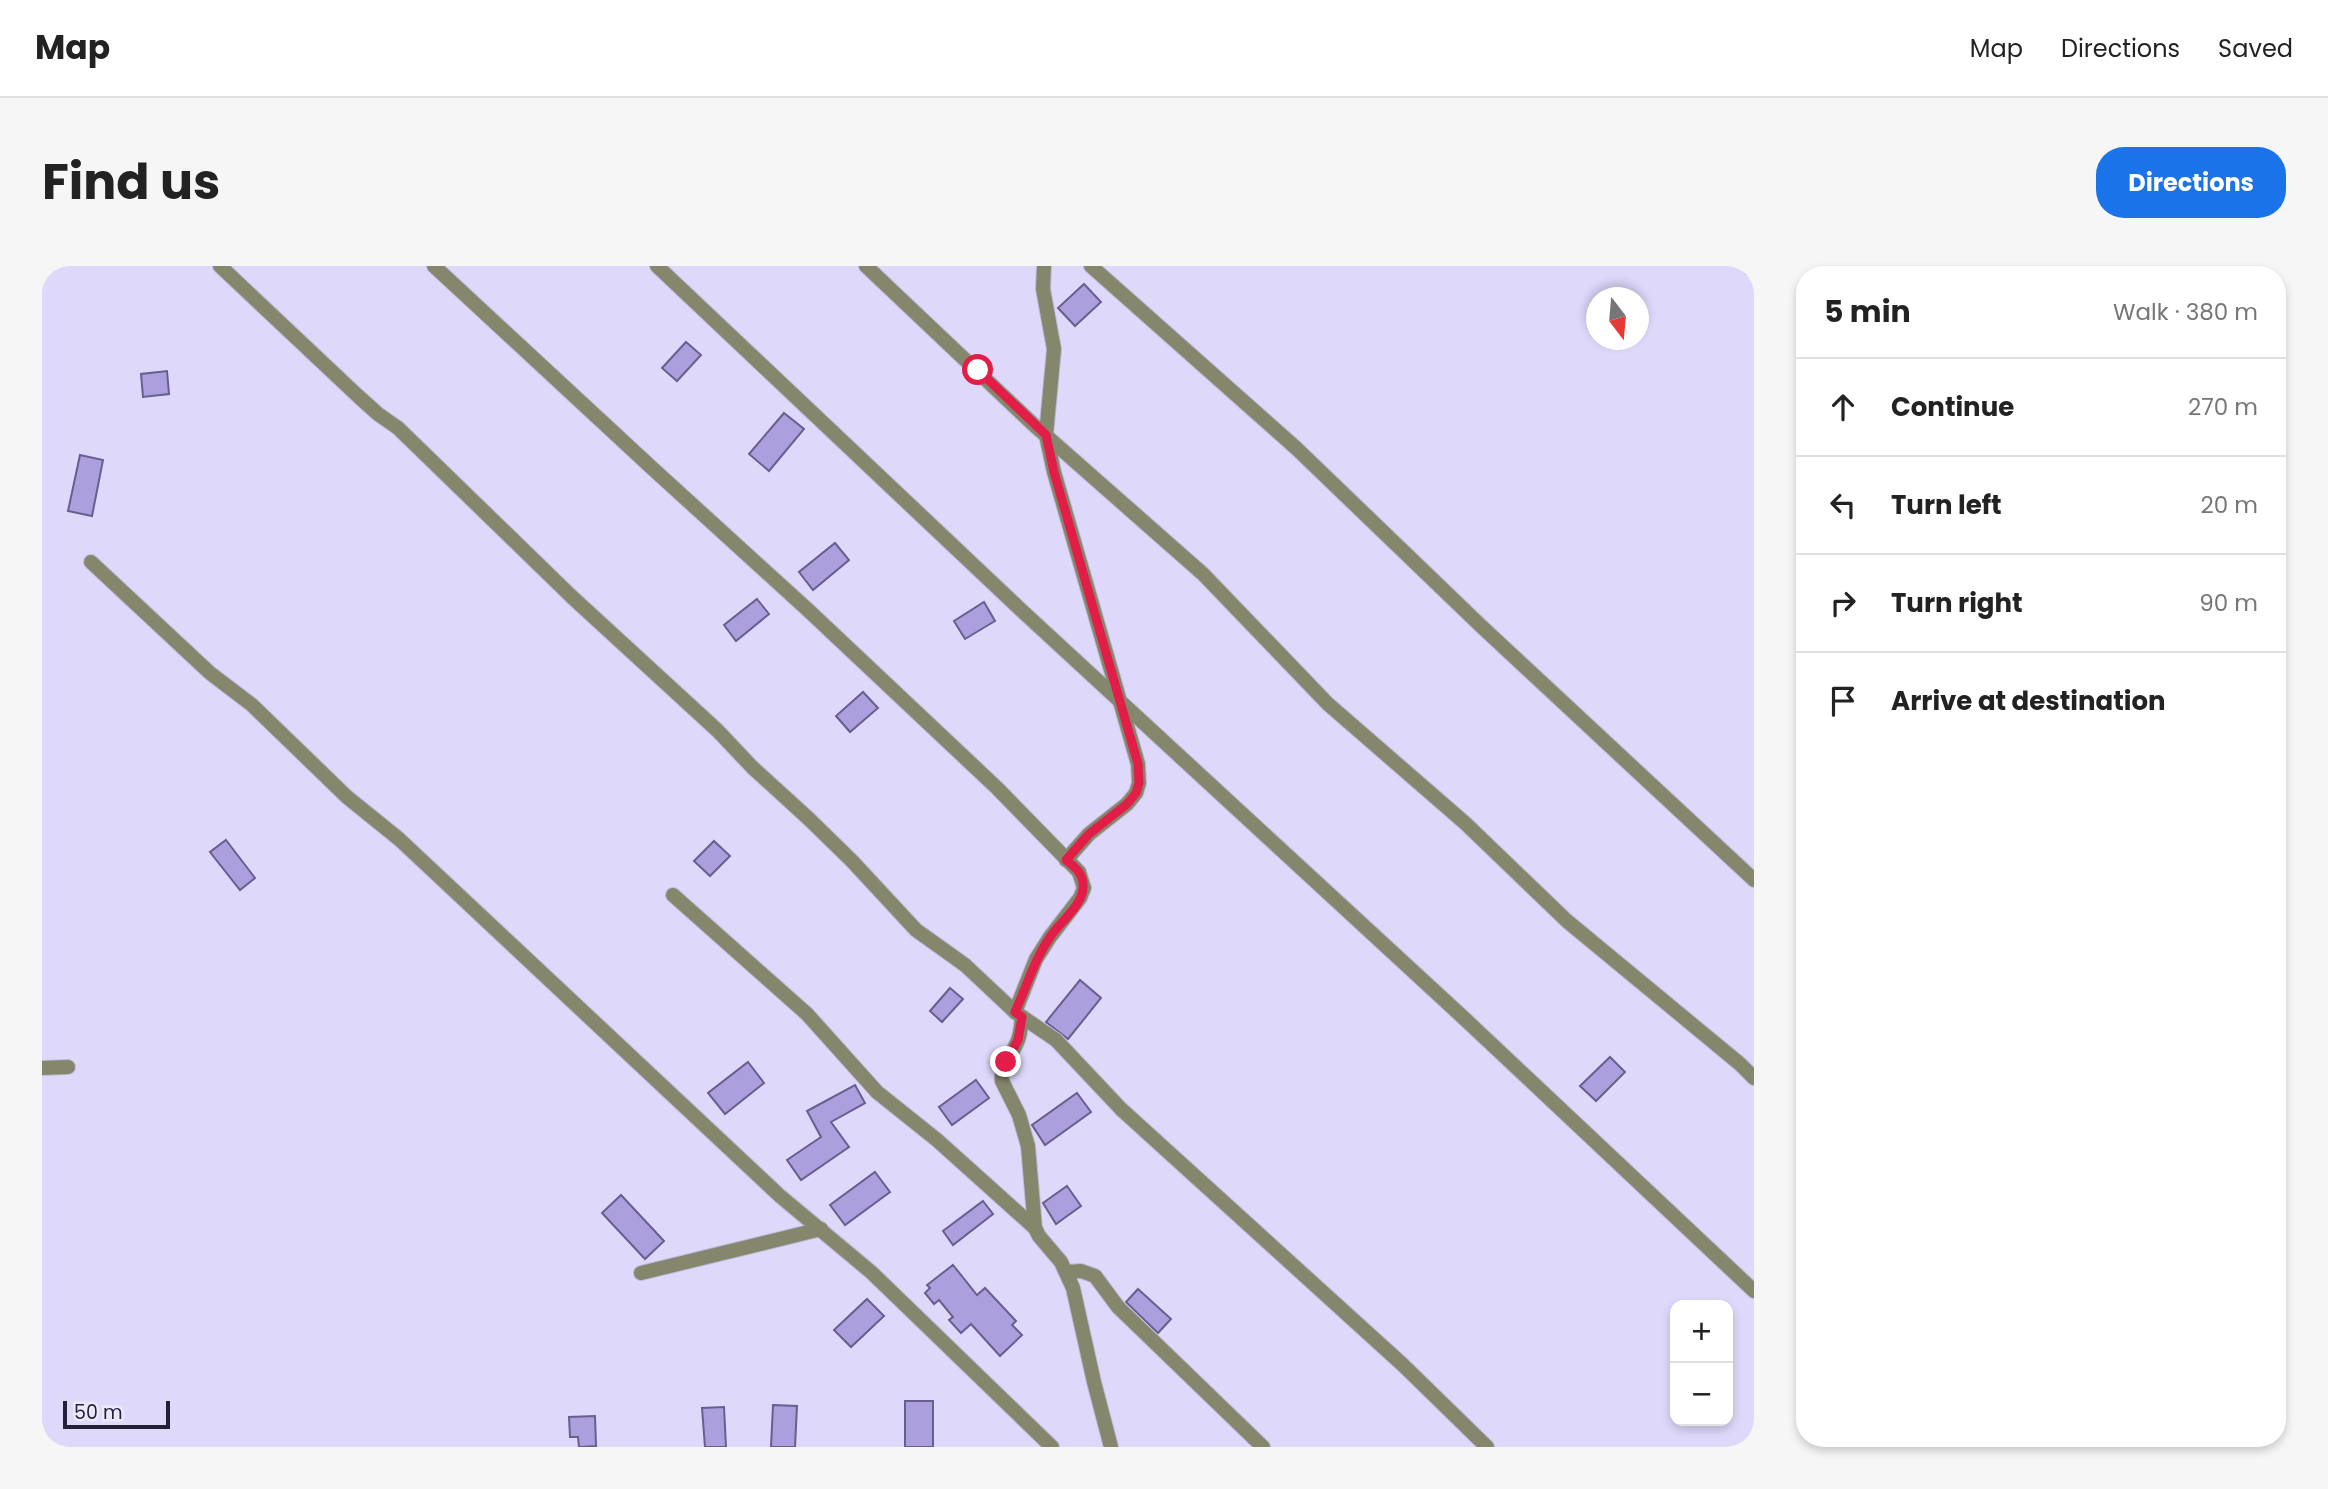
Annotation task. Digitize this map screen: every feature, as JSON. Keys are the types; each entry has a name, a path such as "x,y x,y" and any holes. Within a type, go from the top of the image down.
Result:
{"street":[{"path":"220,266 368,405 398,428 572,597 718,731 752,767 852,861 916,930 965,965 1019,1014 1056,1040 1121,1109 1403,1366 1487,1447"},
{"path":"434,266 881,678 997,788 1083,878 1084,888 1080,898 1036,959 1019,1014 1018,1040 1001,1076 1019,1115 1028,1146 1035,1228 1038,1236 1067,1272 1073,1288 1111,1447"},
{"path":"657,266 1123,705 1467,1021 1754,1291"},
{"path":"866,266 1046,435 1203,574 1328,704 1465,823 1567,921 1754,1078"},
{"path":"1044,266 1043,289 1054,349 1046,435 1054,472 1123,705 1138,764 1139,783 1136,793 1127,804 1089,834 1066,860"},
{"path":"1091,266 1296,448 1481,626 1754,880"},
{"path":"1748,266 1754,271"},
{"path":"91,562 210,673 252,705 347,797 399,839 780,1196 871,1272 1052,1447"},
{"path":"673,895 807,1014 877,1092 937,1140 1035,1228"},
{"path":"42,1068 68,1067"},
{"path":"641,1273 821,1229"},
{"path":"1067,1272 1081,1271 1095,1276 1118,1307 1264,1447"}],"building":[{"path":"1084,284 1101,302 1075,326 1058,308"},
{"path":"686,342 701,355 677,381 662,368"},
{"path":"167,371 169,394 143,397 141,374"},
{"path":"784,413 804,429 769,471 749,454"},
{"path":"80,455 103,460 92,516 68,511"},
{"path":"835,543 849,560 813,590 799,572"},
{"path":"757,599 769,614 736,641 724,625"},
{"path":"984,602 995,621 965,639 954,621"},
{"path":"863,692 878,708 850,732 836,716"},
{"path":"226,840 255,878 240,890 210,852"},
{"path":"714,841 730,856 710,876 694,861"},
{"path":"1080,980 1101,998 1068,1039 1046,1022"},
{"path":"950,988 963,999 942,1022 930,1011"},
{"path":"1610,1057 1625,1072 1596,1101 1580,1086"},
{"path":"748,1062 764,1083 725,1114 708,1093"},
{"path":"976,1080 989,1098 952,1125 939,1107"},
{"path":"855,1085 865,1103 831,1122 849,1147 801,1180 787,1160 821,1137 807,1111"},
{"path":"1077,1093 1091,1112 1045,1145 1032,1125"},
{"path":"875,1172 890,1192 845,1225 830,1205"},
{"path":"1067,1186 1081,1206 1056,1224 1043,1203"},
{"path":"621,1195 664,1241 645,1259 602,1213"},
{"path":"983,1201 993,1214 953,1245 943,1231"},
{"path":"953,1265 977,1295 985,1288 1016,1321 1012,1325 1022,1335 1000,1356 971,1324 961,1333 949,1320 953,1317 939,1300 934,1304 925,1293 930,1288 927,1285"},
{"path":"1138,1289 1171,1319 1158,1333 1126,1302"},
{"path":"867,1299 884,1316 851,1347 834,1330"},
{"path":"905,1401 933,1401 933,1447 905,1447"},
{"path":"773,1405 797,1406 795,1447 771,1447"},
{"path":"724,1407 726,1447 705,1447 702,1408"},
{"path":"595,1416 596,1446 579,1447 578,1437 570,1437 569,1417"}],"route":[{"path":"978,370 1046,435 1054,472 1134,743 1139,783 1136,793 1127,804 1089,834 1066,860 1083,878 1084,888 1080,898 1036,959 1015,1012 1022,1017 1021,1030 1006,1062"}]}
